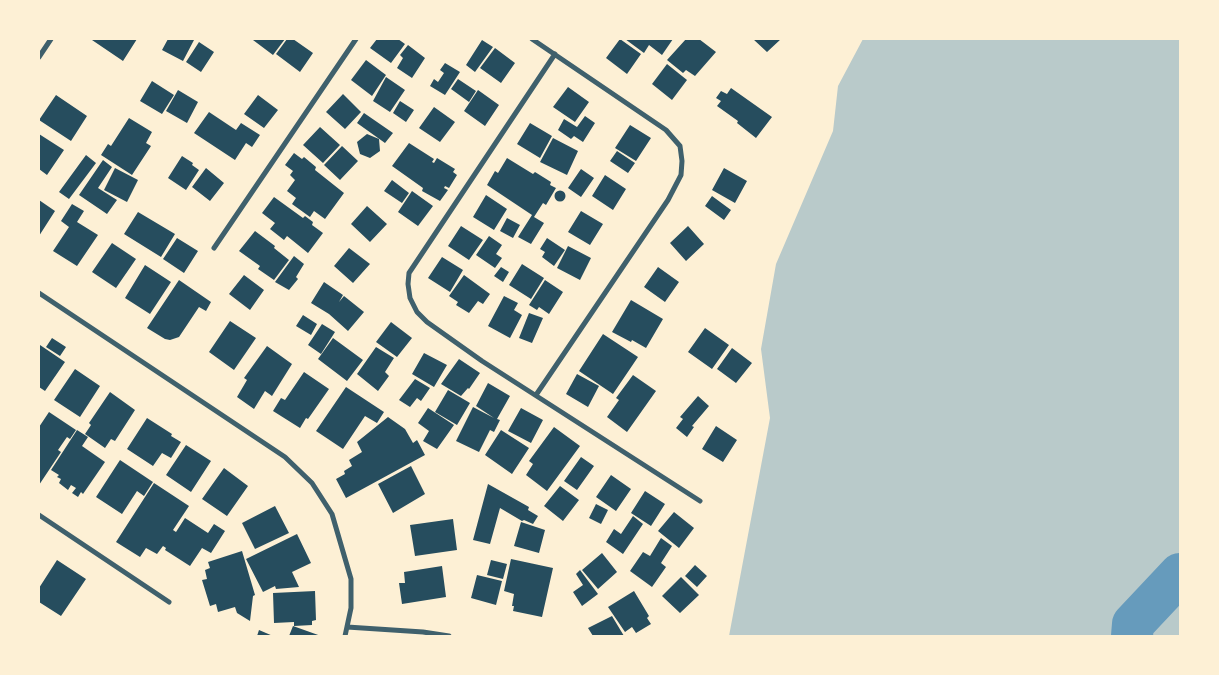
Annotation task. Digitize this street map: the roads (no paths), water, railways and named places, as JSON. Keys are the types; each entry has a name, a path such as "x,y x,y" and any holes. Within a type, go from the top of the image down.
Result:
{"street":[{"path":"39,57 51,39"},
{"path":"214,248 356,39"},
{"path":"532,39 666,130 680,146 682,161 681,176 668,200 536,395"},
{"path":"555,54 409,273 410,298 417,312 427,322 482,361 700,501"},
{"path":"39,293 285,457 312,483 332,514 351,578 351,608 345,636"},
{"path":"39,515 169,602"},
{"path":"347,626 449,636"}],"waterway":[{"path":"1132,636 1133,624 1180,574"}]}
